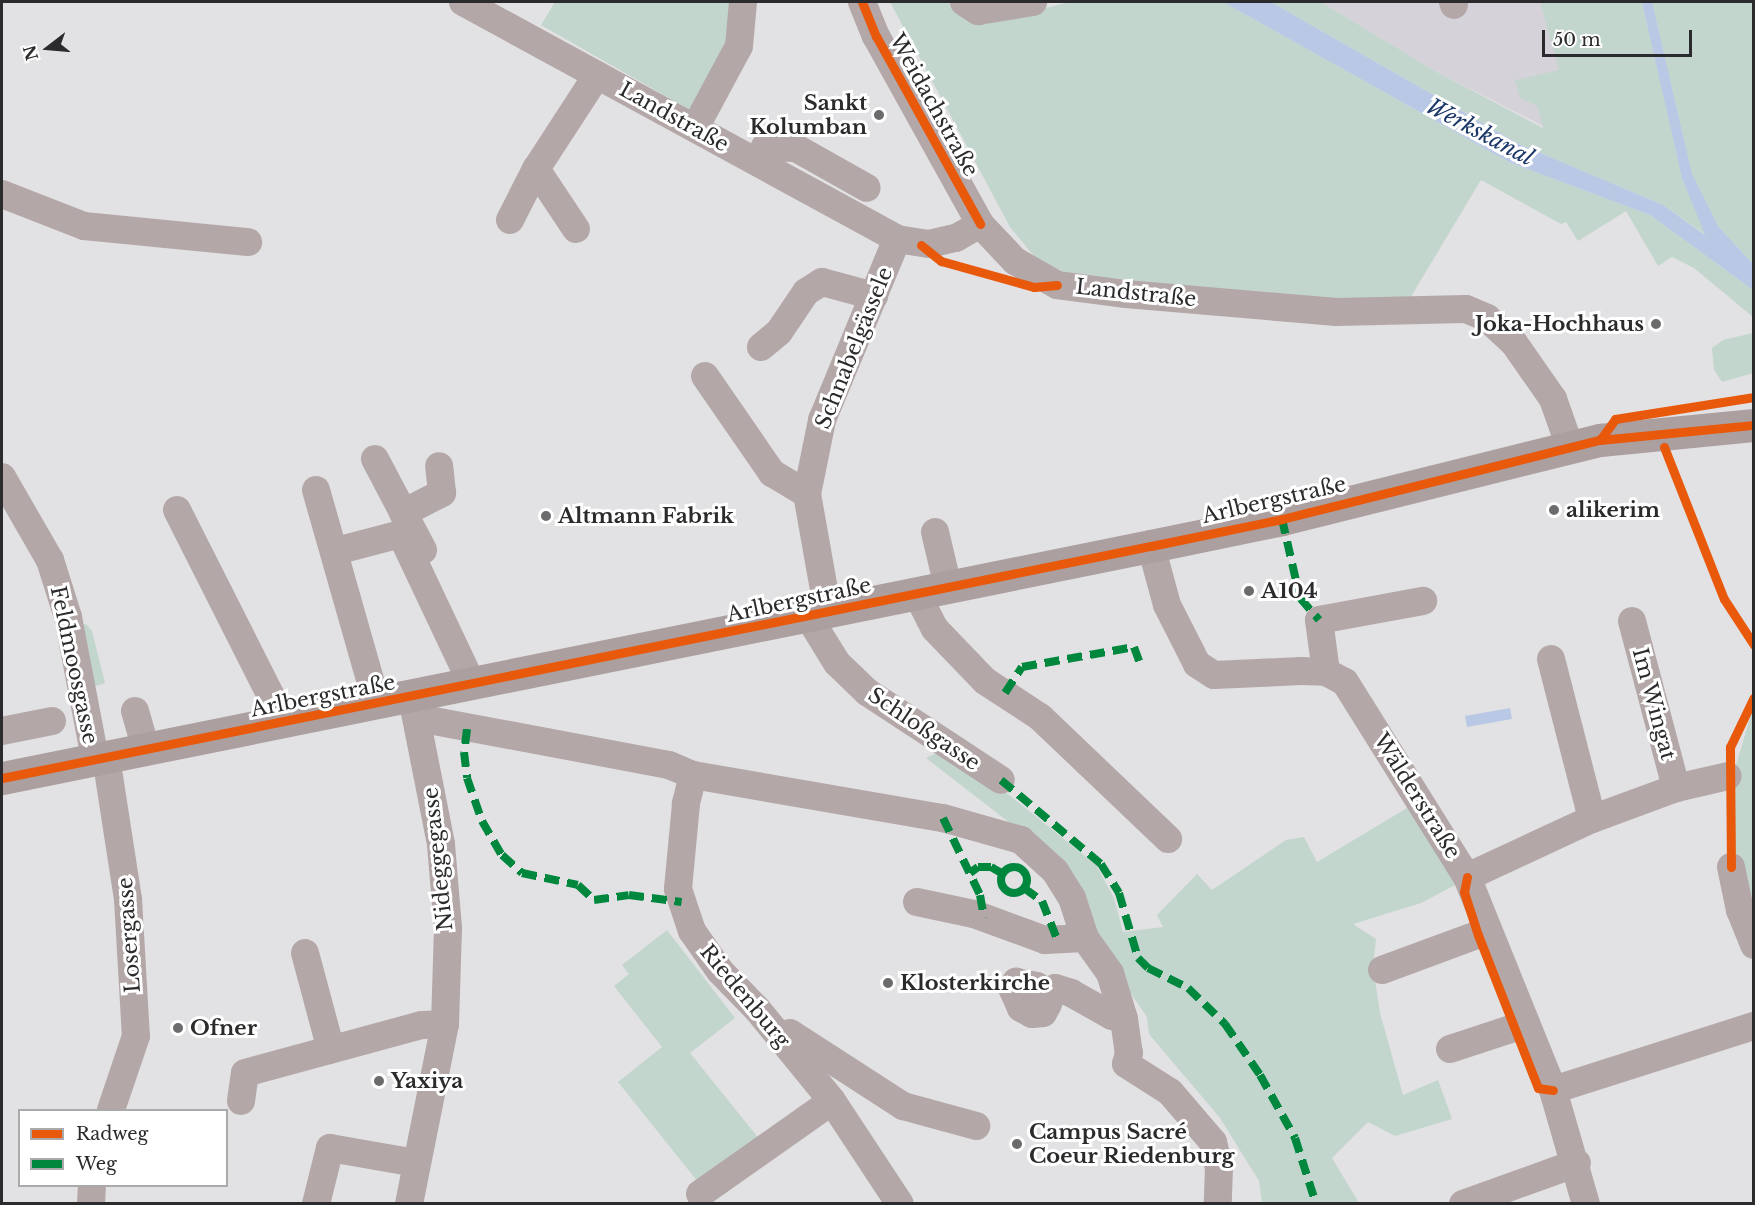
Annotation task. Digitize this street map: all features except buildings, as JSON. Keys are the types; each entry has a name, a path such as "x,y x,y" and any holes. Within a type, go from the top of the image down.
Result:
{"main road":[{"name":"Arlbergstraße","path":"2,778 377,704 414,707 472,684 1282,519 1570,447 1653,432 1754,425"}],"street":[{"name":"Landstraße","path":"463,2 897,239 929,244 956,238 980,224 1015,261 1057,285 1336,312 1466,309 1487,318 1514,343 1553,399 1570,447"},
{"path":"695,128 739,46 743,2"},
{"name":"Weidachstraße","path":"862,2 876,36 980,224"},
{"path":"964,2 978,11 1033,2"},
{"path":"510,220 536,169 597,75"},
{"path":"757,162 765,147 796,148 867,188"},
{"path":"536,169 576,229"},
{"path":"2,194 84,226 248,242"},
{"name":"Schnabelgässele","path":"818,614 807,494 822,420 897,239"},
{"path":"761,347 779,332 806,292 822,282 874,296"},
{"path":"705,376 772,473 807,494"},
{"path":"375,459 450,603 443,622"},
{"path":"404,513 442,493 439,466"},
{"name":"Feldmoosgasse","path":"2,477 36,531 55,577 68,617 100,758"},
{"path":"316,490 336,551 377,704"},
{"path":"177,510 284,722"},
{"path":"935,532 948,587"},
{"path":"336,551 401,534 472,684"},
{"path":"1151,546 1167,605 1197,664 1214,675 1326,672 1319,620 1424,601"},
{"path":"917,594 935,629 985,681 1040,717 1168,839"},
{"name":"Schloßgasse","path":"818,614 837,663 867,692 1001,780"},
{"name":"Im Wingat","path":"1632,621 1676,788"},
{"path":"1551,659 1592,819"},
{"name":"Wälderstraße","path":"1326,672 1345,682 1467,877 1553,1090 1577,1163 1587,1203"},
{"path":"414,707 669,765 693,775 943,818 1021,840 1055,872 1072,898 1085,938 1110,973 1124,1019 1129,1053 1126,1064 1170,1092 1213,1142 1219,1167 1218,1203"},
{"name":"Nideggegasse","path":"409,1203 445,1024 448,928 441,844 414,707"},
{"path":"135,711 146,749"},
{"path":"2,731 52,721"},
{"name":"Losergasse","path":"100,758 128,898 136,1036 111,1109"},
{"name":"Riedenburg","path":"693,775 686,804 678,889 692,931 720,971 757,1009 832,1101 900,1203"},
{"name":"Im Wingat","path":"1467,877 1592,819 1676,788 1728,776"},
{"path":"1731,867 1740,910 1754,945"},
{"path":"917,902 974,914 1045,940 1085,938"},
{"path":"1382,970 1488,931"},
{"path":"305,953 331,1050"},
{"path":"1044,995 1055,988 1071,993 1112,1016 1124,1019"},
{"path":"757,1009 859,1081 903,1106 976,1126"},
{"path":"242,1101 245,1073 423,1024 445,1024"},
{"path":"1450,1049 1526,1024"},
{"path":"1553,1090 1754,1026"},
{"path":"700,1194 832,1101"},
{"path":"316,1203 330,1148 416,1163"},
{"path":"1463,1203 1577,1163"},
{"path":"91,1203 92,1187"}],"shaded area":[{"path":"1321,2 1679,2 1728,220 1435,71"}],"green space":[{"path":"555,2 734,2 733,22 697,114 541,25"},
{"path":"890,2 952,2 1011,16 1071,2 1223,2 1509,162 1650,215 1753,290 1753,317 1694,268 1672,257 1658,266 1626,211 1578,241 1566,222 1561,224 1481,180 1409,300 1245,298 1073,276 1037,260 1010,227"},
{"path":"1271,2 1321,2 1435,71 1543,128 1537,106 1520,98 1515,80 1559,70 1540,2 1642,2 1682,178 1706,235 1663,205 1519,144"},
{"path":"1652,2 1753,2 1753,264 1718,226 1692,174"},
{"path":"1753,333 1753,373 1722,382 1714,370 1712,348 1723,340"},
{"path":"86,624 92,631 105,683 92,687 81,626"},
{"path":"1753,708 1753,911 1732,840 1733,775"},
{"path":"939,752 993,782 1096,865 1114,898 1123,932 1163,927 1157,915 1197,874 1212,890 1286,840 1304,837 1317,862 1412,805 1461,882 1421,903 1353,924 1376,939 1373,966 1380,1013 1403,1095 1438,1080 1452,1119 1395,1136 1368,1122 1332,1158 1359,1203 1262,1203 1259,1181 1220,1118 1149,1034 1147,1017 1019,830 926,758"},
{"path":"667,930 735,1018 690,1053 760,1140 702,1187 618,1082 662,1047 614,986 629,974 622,965"}],"water":[{"name":"Werkskanal","path":"1223,2 1271,2 1519,144 1663,205 1705,235 1682,178 1642,2 1652,2 1692,174 1718,226 1753,264 1753,290 1650,215 1509,162"},
{"path":"1510,708 1512,719 1467,727 1465,716"}],"marked path":[{"path":"1282,519 1300,598 1319,620"},
{"path":"1005,693 1022,667 1134,647 1139,661"},
{"path":"467,729 464,752 467,778 482,821 502,855 522,873 578,885 594,900 629,895 682,902"},
{"path":"1001,780 1101,864 1119,893 1138,958 1148,968 1188,988 1225,1024 1260,1075 1295,1138 1316,1204"},
{"path":"943,818 980,895 984,918"},
{"path":"970,873 978,867 991,867 1003,874"},
{"path":"1014,867 1023,871 1027,880 1023,889 1014,893 1005,889 1001,880 1005,871 1014,867"},
{"path":"1024,888 1042,901 1057,939"}],"cycle path":[{"path":"862,2 876,36 980,224"},
{"path":"921,245 941,261 1034,287 1057,285"},
{"path":"1600,440 1615,419 1754,397"},
{"path":"2,778 1282,519 1600,440 1754,425"},
{"path":"1664,447 1724,599 1754,645"},
{"path":"1731,867 1730,747 1754,697"},
{"path":"1467,877 1464,892 1478,935 1538,1088 1553,1090"}],"place":[{"name":"Sankt Kolumban","path":"879,115"},
{"name":"Joka-Hochhaus","path":"1656,324"},
{"name":"alikerim","path":"1554,510"},
{"name":"Altmann Fabrik","path":"546,516"},
{"name":"A104","path":"1249,591"},
{"name":"Klosterkirche","path":"888,983"},
{"name":"Ofner","path":"178,1028"},
{"name":"Yaxiya","path":"379,1081"},
{"name":"Campus Sacré Coeur Riedenburg","path":"1017,1144"}]}
